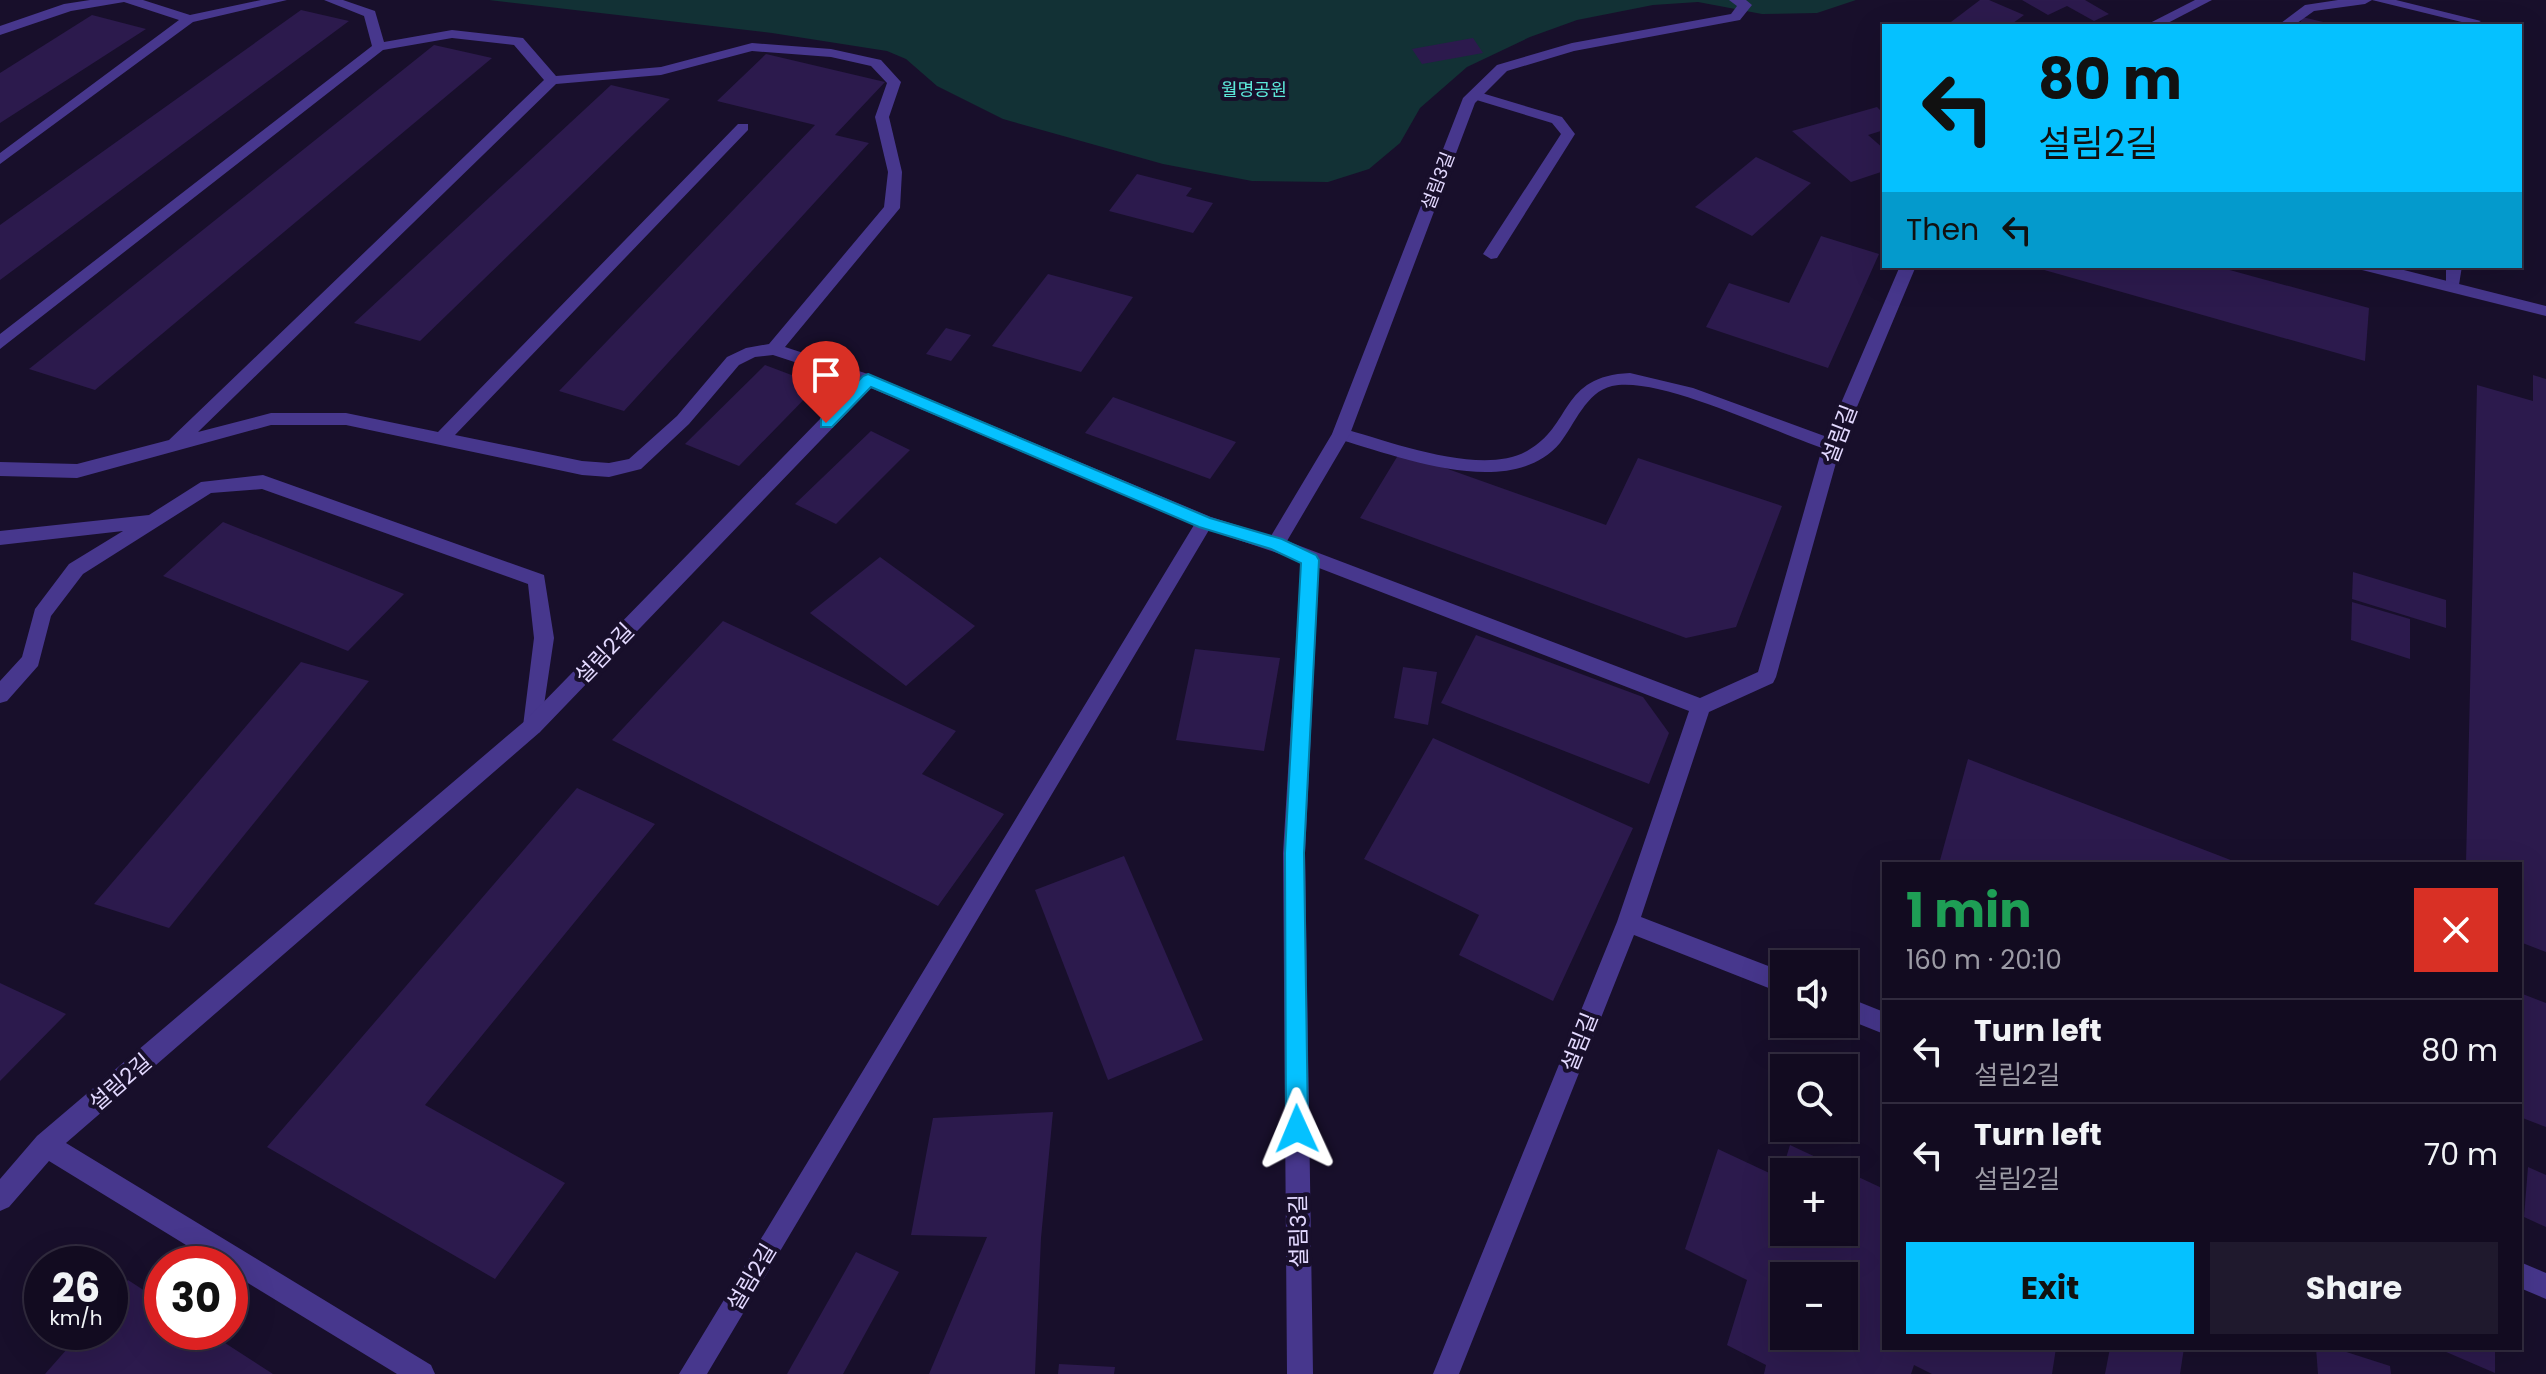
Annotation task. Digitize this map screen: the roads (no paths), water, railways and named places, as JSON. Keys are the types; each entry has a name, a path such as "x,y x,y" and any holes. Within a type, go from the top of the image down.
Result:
{"street":[{"path":"0,31 69,7 118,0"},
{"path":"129,0 189,19"},
{"path":"0,160 189,19 280,0"},
{"path":"331,0 370,14 379,47"},
{"name":"설림3길","path":"1276,544 1341,434 1468,101 1502,68 1572,47 1735,17 1745,5 1736,0"},
{"path":"2155,24 2205,0"},
{"path":"2287,24 2310,8 2365,0"},
{"path":"2378,0 2474,21"},
{"path":"0,343 379,47 452,34 518,41 552,80"},
{"path":"177,442 552,80 661,71 752,47 831,53 876,63 894,82 882,117 895,172 892,208 774,349"},
{"path":"1475,95 1557,120 1568,134 1491,254"},
{"path":"441,439 743,127"},
{"name":"설림길","path":"1446,1374 1628,922 1701,707 1766,677 1832,445 1907,268"},
{"path":"2376,268 2546,311"},
{"path":"2452,287 2454,268"},
{"path":"0,469 77,471 271,419 346,419 582,468 609,470 635,464 683,420 733,361 752,352 774,349 868,380 1205,522 1276,544 1310,560 1701,707"},
{"name":"설림2길","path":"0,1198 46,1145 533,726 868,380"},
{"path":"1341,434 1472,467 1517,463 1544,451 1583,396 1611,380 1652,381 1832,445"},
{"path":"0,695 31,660 42,614 76,569 207,487 263,482 537,580 544,638 533,726"},
{"path":"0,538 154,520"},
{"name":"설림2길","path":"692,1374 1205,522"},
{"name":"설림3길","path":"1300,1374 1294,853 1310,560"},
{"path":"1628,922 1770,978"},
{"path":"1858,1013 1882,1022"},
{"path":"46,1145 422,1374"},
{"path":"2522,1276 2546,1286"}],"park label":[{"name":"월명공원","path":"1254,90"}]}
